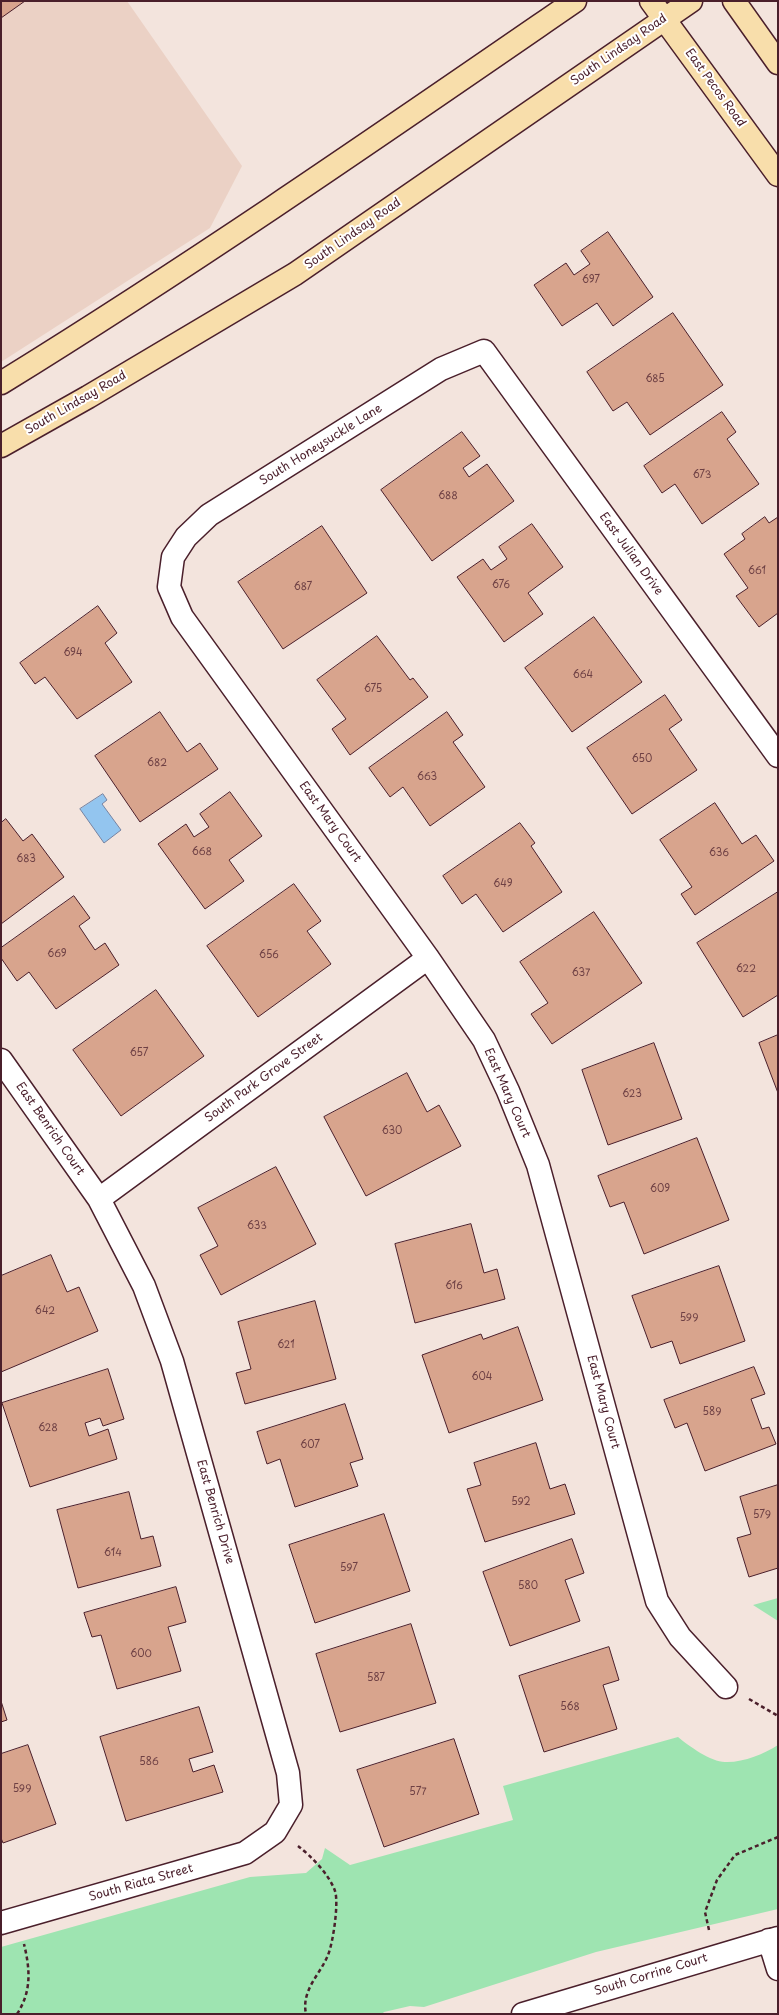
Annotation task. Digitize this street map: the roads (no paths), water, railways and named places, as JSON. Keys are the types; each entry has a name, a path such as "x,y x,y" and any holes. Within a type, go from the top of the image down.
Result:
{"main road":[{"path":"1,383 236,233 575,1"},
{"name":"East Pecos Road","path":"651,1 778,175"},
{"name":"South Lindsay Road","path":"1,446 95,393 295,274 691,1"},
{"path":"734,1 778,63"}],"street":[{"name":"South Honeysuckle Lane","path":"173,557 186,537 209,515 441,369 484,351"},
{"name":"East Julian Drive","path":"484,351 778,756"},
{"name":"East Mary Court","path":"173,557 169,587 182,617 428,958 484,1040 508,1091 538,1165 657,1601 680,1636 726,1687"},
{"name":"South Park Grove Street","path":"99,1199 428,958"},
{"name":"East Benrich Court","path":"1,1060 99,1199"},
{"name":"East Benrich Drive","path":"99,1199 144,1286 172,1360 288,1773 291,1805 275,1832"},
{"name":"South Riata Street","path":"9,1921 246,1853 275,1832"},
{"name":"South Corrine Court","path":"523,2014 773,1939"},
{"path":"773,1939 778,1969"}],"water":[{"path":"103,794 107,800 102,804 121,830 104,843 80,809"}]}
